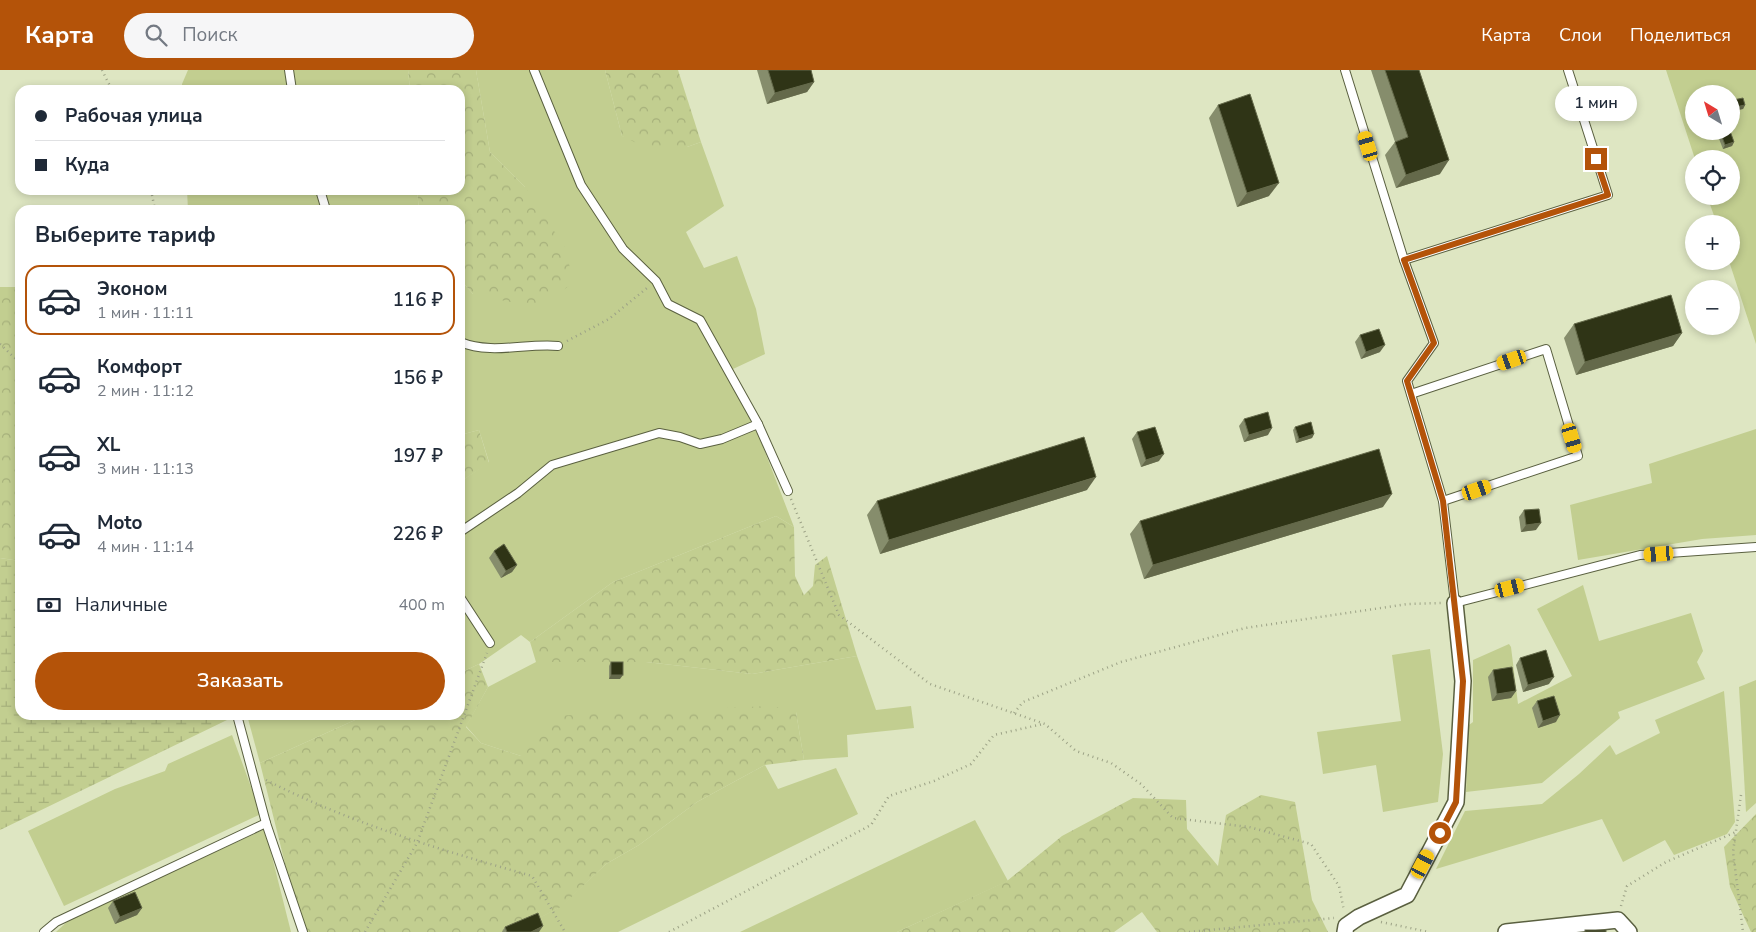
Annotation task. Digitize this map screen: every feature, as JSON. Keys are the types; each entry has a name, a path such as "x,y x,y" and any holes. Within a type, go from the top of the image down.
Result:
{"street":[{"path":"1349,923 1407,895 1456,802 1463,681 1455,603"},
{"path":"1506,932 1618,920 1629,932"}],"lane":[{"path":"289,70 291,85"},
{"path":"534,70 581,185 623,249 656,281 668,304 700,320 758,424 788,491"},
{"path":"1344,70 1404,260 1434,343 1407,381 1443,501 1455,603 1640,555 1756,547"},
{"path":"1404,260 1608,195 1568,70"},
{"path":"465,343 501,349 543,344 558,346"},
{"path":"1411,394 1546,349 1578,456 1443,501"},
{"path":"465,529 518,493 552,465 659,433 680,437 700,444 722,439 758,424"},
{"path":"465,605 490,643"},
{"path":"238,720 266,822 303,932"},
{"path":"44,932 56,922 266,822"}],"path":[{"path":"102,70 110,85"},
{"path":"558,346 608,319 656,281"},
{"path":"0,344 15,358"},
{"path":"788,491 839,615 930,684 1045,724 1076,751 1111,763 1141,784 1173,818 1249,827 1311,844 1339,886 1349,923"},
{"path":"1014,713 1023,702 1121,662 1246,628 1408,604 1455,603"},
{"path":"465,711 490,643"},
{"path":"365,932 417,843 462,720"},
{"path":"669,932 871,825 889,796 934,781 971,764 994,735 1045,724"},
{"path":"252,773 293,793 417,843 532,876 565,932"},
{"path":"1741,795 1733,852 1743,932"},
{"path":"1618,920 1627,886 1666,862 1736,832"},
{"path":"1189,932 1349,923 1429,932"}],"green space":[{"path":"188,70 408,70 410,85 182,85"},
{"path":"408,70 476,70 490,152 525,187 566,249 573,283 538,308 473,294 465,285 465,205 418,205 418,195 465,195 465,85 410,85"},
{"path":"476,70 605,70 622,136 687,147 701,142 724,206 686,232 704,268 737,256 756,309 765,354 733,369 794,527 776,516 613,582 530,642 521,635 479,664 465,671 465,479 489,462 479,430 465,434 465,285 473,294 525,187 490,152"},
{"path":"605,70 678,70 701,142 687,147 653,151 622,136"},
{"path":"1666,70 1756,70 1756,344 1740,295 1740,280 1735,280 1732,270 1740,270 1740,215 1714,215 1710,205 1740,205 1740,150 1692,150 1689,140 1740,140 1740,85 1685,85 1685,128"},
{"path":"187,195 418,195 418,205 188,205"},
{"path":"0,287 15,287 15,560 0,558"},
{"path":"1756,429 1756,535 1702,539 1578,560 1570,505 1652,483 1649,464"},
{"path":"479,430 489,463 465,479 465,434"},
{"path":"776,516 794,527 795,576 804,595 813,586 815,565 827,556 857,656 752,674 646,662 536,662 530,642 613,582"},
{"path":"0,558 15,560 15,720 227,720 0,830"},
{"path":"1583,585 1599,641 1691,613 1703,651 1697,662 1705,679 1618,712 1620,718 1542,783 1466,792 1469,725 1473,722 1473,660 1509,644 1511,647 1518,704 1572,676 1537,609"},
{"path":"1430,649 1443,754 1438,802 1383,812 1376,765 1323,774 1317,732 1401,721 1392,655"},
{"path":"857,656 876,710 911,706 914,728 847,735 848,757 804,760 796,712 521,756 481,743 466,726 488,687 536,662 646,662 752,674"},
{"path":"479,664 488,687 466,727 481,743 521,756 551,716 772,706 796,712 804,760 765,765 697,802 639,845 606,864 561,907 512,932 302,932 260,763 355,720 465,720 465,671"},
{"path":"1756,680 1756,803 1746,812 1739,687"},
{"path":"1724,691 1735,822 1727,834 1674,855 1665,840 1623,862 1602,819 1436,869 1465,811 1542,804 1579,774 1610,745 1616,755 1660,733 1655,720"},
{"path":"248,720 355,720 260,763"},
{"path":"232,735 261,814 64,906 28,831 115,789 165,771 168,764"},
{"path":"765,765 778,789 836,768 858,814 618,932 512,932 560,907 606,864 639,845 697,802"},
{"path":"1261,795 1295,802 1312,900 1328,932 1157,932 1142,912 1114,932 897,932 1007,881 1062,836 1133,798 1186,800 1187,829 1218,866 1226,815"},
{"path":"1756,814 1756,932 1751,932 1730,887 1724,847"},
{"path":"975,820 1008,881 897,932 740,932"},
{"path":"265,829 291,932 56,932 70,919"}],"building":[{"path":"768,70 811,70 814,82 775,93"},
{"path":"1385,70 1419,70 1449,160 1406,175 1395,142 1408,137"},
{"path":"1250,94 1279,183 1247,193 1218,105"},
{"path":"1743,98 1745,105 1740,106 1740,99"},
{"path":"1723,140 1733,140 1734,142 1725,145"},
{"path":"1671,295 1682,333 1585,362 1574,324"},
{"path":"1379,329 1385,345 1366,352 1360,335"},
{"path":"1268,412 1272,428 1249,435 1244,419"},
{"path":"1311,422 1314,434 1299,439 1295,427"},
{"path":"1155,427 1164,454 1146,460 1137,432"},
{"path":"1084,437 1096,477 889,540 877,501"},
{"path":"1379,449 1392,494 1153,565 1140,521"},
{"path":"1539,509 1541,523 1526,525 1524,510"},
{"path":"504,544 517,565 506,571 494,551"},
{"path":"1546,650 1554,677 1528,685 1520,658"},
{"path":"611,662 623,662 623,675 611,675"},
{"path":"1512,667 1516,691 1497,694 1493,670"},
{"path":"1554,696 1560,715 1543,721 1537,701"},
{"path":"135,892 142,908 120,917 113,901"},
{"path":"538,913 543,926 531,932 507,932 505,927"},
{"path":"1585,930 1606,930 1606,932 1585,932"}],"route":[{"path":"1440,833 1456,802 1463,681 1443,501 1407,381 1434,343 1404,260 1608,195 1596,159"}]}
